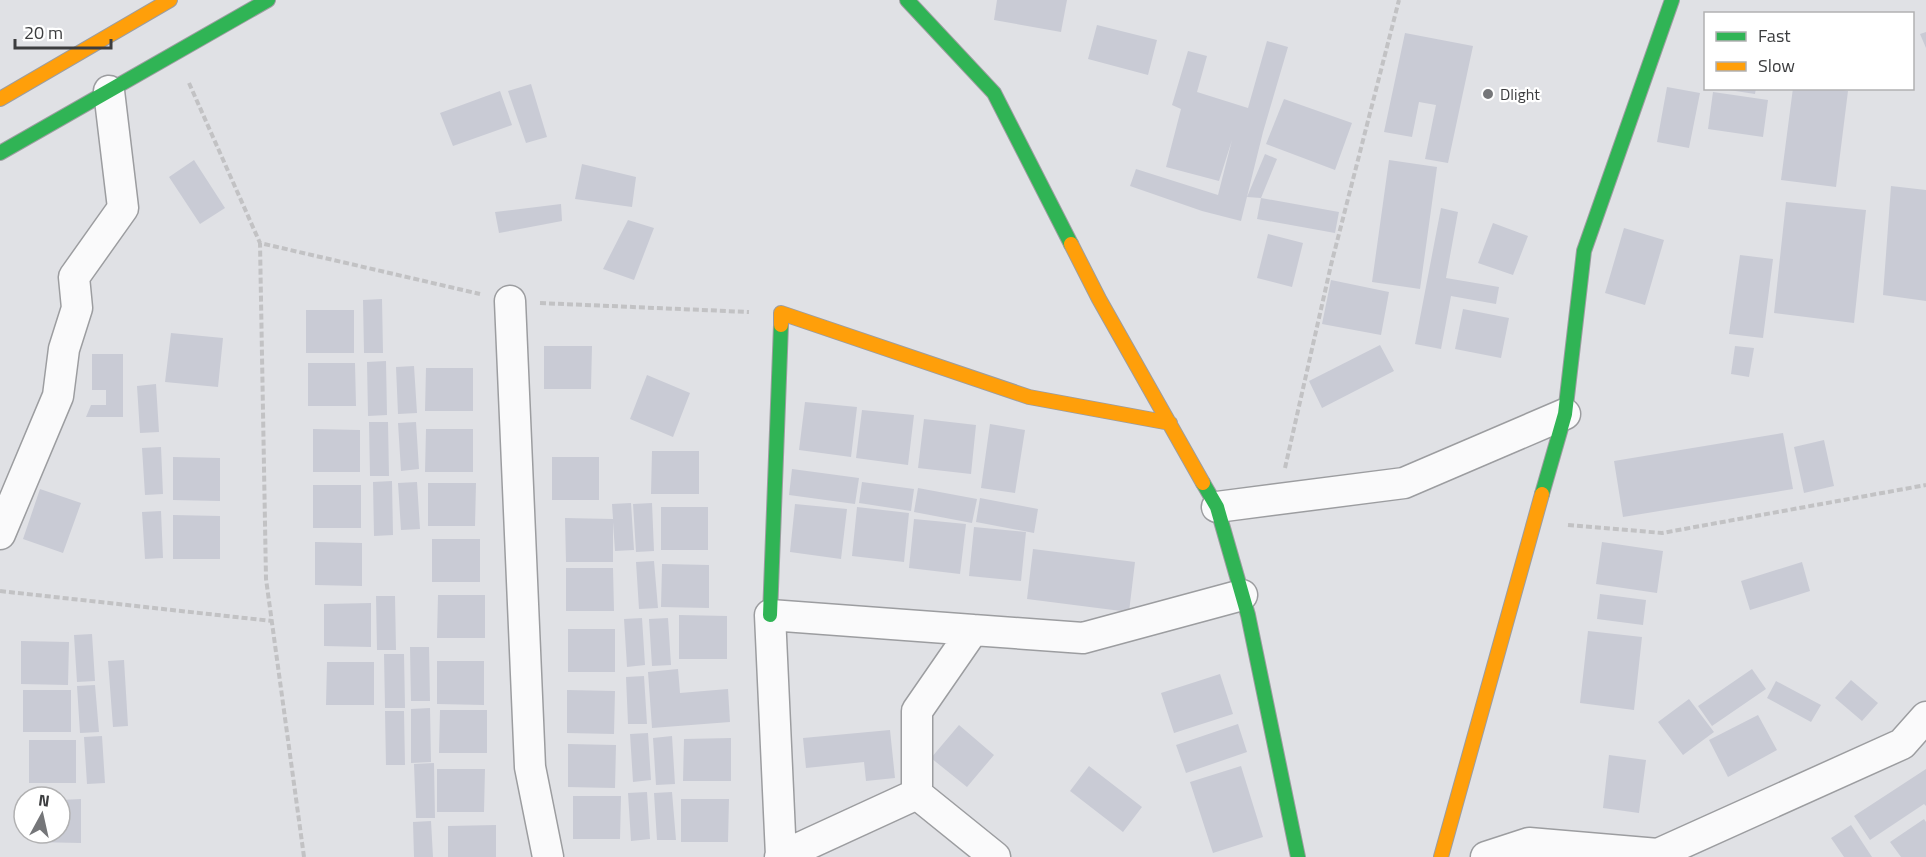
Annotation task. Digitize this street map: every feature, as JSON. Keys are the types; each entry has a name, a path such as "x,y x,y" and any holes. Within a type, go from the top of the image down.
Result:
{"main road":[{"path":"0,99 170,0"},
{"path":"0,153 268,0"},
{"path":"907,0 994,93 1100,299 1217,507 1242,595 1298,857"},
{"path":"1441,857 1565,414 1584,251 1672,0"},
{"path":"770,615 782,314 1029,397 1170,423"}],"street":[{"path":"0,534 58,396 64,349 77,308 74,277 123,208 109,91"},
{"path":"510,302 530,767 548,857"},
{"path":"1217,507 1404,483 1565,414"},
{"path":"917,794 781,857 770,615 1083,638 1242,595"},
{"path":"917,794 917,711 973,630"},
{"path":"1486,857 1529,843 1658,854 1902,744 1926,717"},
{"path":"917,794 995,857"}],"path":[{"path":"1278,499 1331,265 1399,0"},
{"path":"176,53 260,244 266,579 303,857"},
{"path":"260,244 510,302 782,314"},
{"path":"1534,522 1662,533 1926,485"},
{"path":"0,591 272,621"}],"building":[{"path":"997,0 1067,0 1061,32 994,20"},
{"path":"1097,25 1157,40 1148,75 1088,59"},
{"path":"1926,32 1926,48 1920,34"},
{"path":"1405,33 1473,46 1448,163 1425,159 1436,105 1419,102 1412,137 1384,132"},
{"path":"1267,41 1288,47 1263,132 1241,221 1202,211 1130,186 1136,169 1218,195 1232,140 1219,181 1166,167 1181,109 1172,105 1188,51 1207,56 1197,92 1248,108"},
{"path":"531,84 547,137 526,143 508,91"},
{"path":"1667,87 1700,93 1689,148 1657,142"},
{"path":"1729,90 1756,90 1755,94"},
{"path":"1793,90 1848,91 1836,187 1781,180"},
{"path":"500,91 512,125 453,146 440,113"},
{"path":"1713,92 1768,100 1763,137 1708,129"},
{"path":"1284,99 1352,123 1335,170 1266,144"},
{"path":"1265,154 1277,159 1261,198 1247,197"},
{"path":"194,160 225,208 200,224 169,177"},
{"path":"1389,160 1437,167 1420,289 1372,282"},
{"path":"582,164 636,177 632,207 575,199"},
{"path":"1891,186 1926,190 1926,301 1883,295"},
{"path":"1261,198 1339,212 1335,233 1257,219"},
{"path":"1786,202 1866,210 1854,323 1774,313"},
{"path":"561,204 562,221 499,233 495,212"},
{"path":"1441,208 1458,212 1446,278 1499,287 1496,304 1451,296 1441,349 1415,344"},
{"path":"628,220 654,228 634,280 603,269"},
{"path":"1493,223 1528,236 1513,275 1478,263"},
{"path":"1624,228 1664,240 1645,305 1605,293"},
{"path":"1268,234 1303,243 1292,287 1257,278"},
{"path":"1740,255 1773,259 1763,338 1729,334"},
{"path":"1331,280 1389,292 1381,335 1322,324"},
{"path":"382,299 383,353 364,353 363,300"},
{"path":"1463,309 1509,318 1501,358 1455,349"},
{"path":"306,310 354,310 354,353 306,353"},
{"path":"171,333 223,338 218,387 165,382"},
{"path":"1380,345 1394,371 1322,408 1309,381"},
{"path":"544,346 592,346 591,389 544,389"},
{"path":"1735,346 1754,348 1749,377 1731,374"},
{"path":"92,354 123,354 123,417 86,417 91,405 106,405 106,390 92,390"},
{"path":"386,361 387,415 368,416 367,362"},
{"path":"308,363 355,363 356,406 308,406"},
{"path":"414,366 417,413 398,414 396,367"},
{"path":"426,368 473,368 473,411 425,411"},
{"path":"647,375 690,393 673,437 630,419"},
{"path":"156,384 159,432 140,433 137,386"},
{"path":"805,402 857,407 851,457 799,450"},
{"path":"862,410 914,415 908,465 856,458"},
{"path":"924,419 976,425 971,474 918,468"},
{"path":"369,422 388,422 389,476 370,476"},
{"path":"416,422 419,469 401,471 398,423"},
{"path":"990,424 1025,430 1015,493 981,488"},
{"path":"313,429 360,430 360,472 313,472"},
{"path":"426,429 473,429 473,472 425,472"},
{"path":"1783,433 1793,489 1623,517 1614,461"},
{"path":"1824,440 1834,486 1804,493 1794,447"},
{"path":"161,447 163,494 145,495 142,448"},
{"path":"652,451 699,451 699,494 651,494"},
{"path":"173,457 220,458 220,501 173,500"},
{"path":"552,457 599,457 599,500 552,500"},
{"path":"792,469 859,478 855,504 789,495"},
{"path":"392,481 393,535 374,536 373,482"},
{"path":"417,482 420,529 401,530 398,483"},
{"path":"862,482 914,489 911,511 859,503"},
{"path":"428,483 476,483 475,526 428,526"},
{"path":"313,485 361,485 361,528 313,528"},
{"path":"918,488 977,499 972,523 914,512"},
{"path":"40,489 81,503 63,553 23,539"},
{"path":"980,498 1038,509 1034,533 976,522"},
{"path":"631,503 634,550 615,551 613,522 613,562 566,562 565,518 613,519 612,504"},
{"path":"652,503 654,551 636,552 633,504"},
{"path":"795,504 847,509 841,559 790,552"},
{"path":"661,507 708,507 708,550 661,550"},
{"path":"857,507 909,513 904,562 852,556"},
{"path":"161,511 163,558 145,559 142,512"},
{"path":"173,515 220,516 220,559 173,559"},
{"path":"914,519 966,524 960,574 909,568"},
{"path":"974,527 1026,532 1021,581 969,576"},
{"path":"432,539 480,539 480,582 432,582"},
{"path":"315,542 362,543 362,586 315,585"},
{"path":"1602,542 1663,551 1657,593 1596,584"},
{"path":"1033,549 1135,562 1129,612 1027,599"},
{"path":"654,561 658,608 639,609 636,562"},
{"path":"1802,562 1810,591 1750,610 1741,581"},
{"path":"662,564 709,565 709,608 661,607"},
{"path":"566,568 613,568 614,611 566,611"},
{"path":"1600,594 1646,600 1643,625 1597,619"},
{"path":"438,595 485,595 485,638 437,638"},
{"path":"376,596 395,596 396,650 377,650"},
{"path":"371,603 371,647 324,646 324,604"},
{"path":"679,615 727,616 727,659 679,659"},
{"path":"642,618 645,665 627,667 624,619"},
{"path":"668,618 671,665 652,666 649,619"},
{"path":"568,629 615,629 615,672 568,672"},
{"path":"1588,631 1642,637 1634,710 1580,703"},
{"path":"92,634 95,681 77,682 74,635"},
{"path":"21,641 69,642 68,685 21,684"},
{"path":"410,647 429,647 430,701 411,701"},
{"path":"384,654 404,654 405,708 385,708"},
{"path":"124,660 128,726 113,727 108,661"},
{"path":"437,661 484,661 484,705 437,704"},
{"path":"327,662 374,662 374,705 326,705"},
{"path":"678,669 680,693 728,689 730,722 652,728 648,672"},
{"path":"1752,669 1766,689 1712,726 1698,706"},
{"path":"1220,674 1233,714 1174,733 1161,693"},
{"path":"644,676 647,724 628,724 626,677"},
{"path":"1851,680 1878,703 1862,721 1835,698"},
{"path":"1776,681 1821,705 1811,722 1767,698"},
{"path":"95,685 99,732 80,733 77,686"},
{"path":"23,690 71,690 71,732 23,732"},
{"path":"567,690 615,691 614,734 567,733"},
{"path":"1689,699 1714,732 1683,755 1658,722"},
{"path":"430,708 431,762 411,763 411,709"},
{"path":"440,710 487,710 487,753 439,753"},
{"path":"385,711 404,711 405,765 386,765"},
{"path":"1758,715 1777,750 1728,777 1709,740"},
{"path":"1238,724 1247,752 1186,773 1176,745"},
{"path":"959,725 994,755 967,787 931,758"},
{"path":"890,730 895,778 866,781 864,762 806,768 803,738"},
{"path":"648,733 651,780 633,782 630,734"},
{"path":"102,736 105,783 87,784 84,737"},
{"path":"672,736 675,784 656,785 653,738"},
{"path":"731,738 731,781 683,781 684,739"},
{"path":"29,740 76,740 76,783 29,783"},
{"path":"568,744 616,745 615,788 568,787"},
{"path":"1609,755 1646,760 1639,813 1603,808"},
{"path":"434,763 435,818 416,818 414,764"},
{"path":"1089,766 1142,807 1123,832 1070,791"},
{"path":"1241,766 1263,837 1213,853 1190,782"},
{"path":"437,769 485,769 484,812 437,812"},
{"path":"1926,769 1926,806 1924,804 1870,840 1854,816"},
{"path":"647,792 650,839 631,841 628,793"},
{"path":"672,792 676,840 657,840 654,793"},
{"path":"573,796 621,796 620,839 573,839"},
{"path":"72,799 81,799 81,843 72,843"},
{"path":"681,799 729,799 728,842 681,842"},
{"path":"1924,819 1926,822 1926,857 1901,857 1890,842"},
{"path":"431,821 433,857 414,857 413,822"},
{"path":"496,825 496,857 448,857 448,826"},
{"path":"1851,825 1872,857 1844,857 1831,838"}],"traffic: fast":[{"path":"0,153 268,0"},
{"path":"907,0 994,93 1071,244"},
{"path":"1542,494 1565,414 1584,251 1672,0"},
{"path":"770,615 781,325"},
{"path":"1203,483 1217,507 1248,615 1298,857"}],"traffic: slow":[{"path":"0,99 170,0"},
{"path":"1071,244 1099,299 1203,483"},
{"path":"781,325 781,313 1029,397 1170,423"},
{"path":"1441,857 1542,494"}],"place":[{"name":"Dlight","path":"1488,94"}]}
